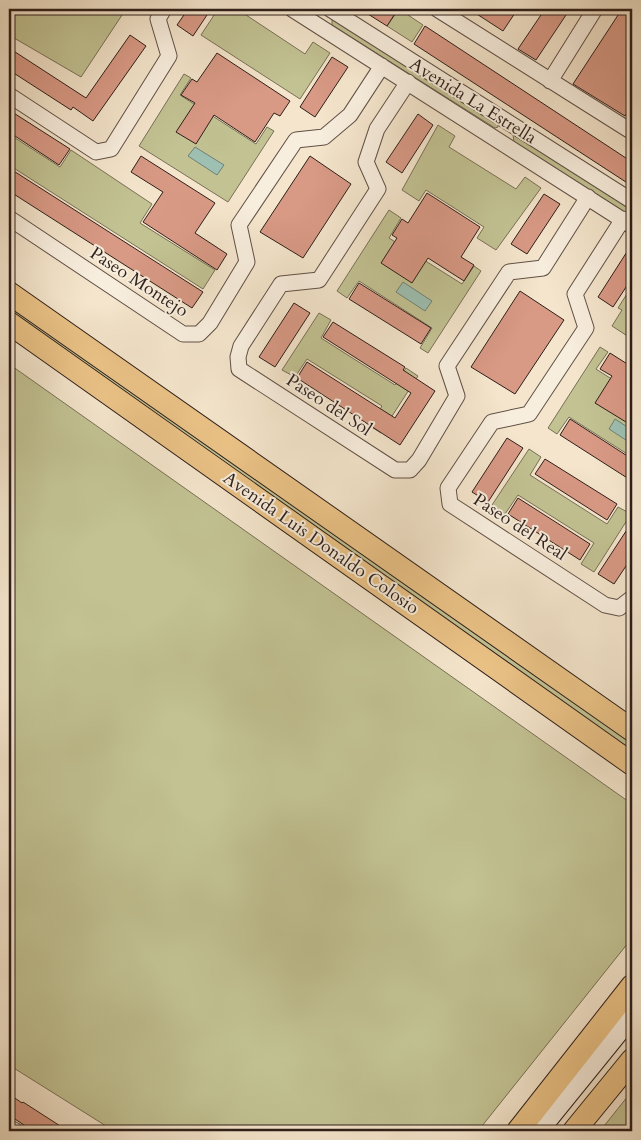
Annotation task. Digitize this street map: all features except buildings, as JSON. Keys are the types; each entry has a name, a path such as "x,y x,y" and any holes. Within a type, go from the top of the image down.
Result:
{"main road":[{"name":"Avenida Luis Donaldo Colosio","path":"9,293 521,650 632,730"},
{"name":"Avenida Luis Donaldo Colosio","path":"9,323 632,764"},
{"path":"518,1131 632,986"},
{"path":"538,1131 632,1015"},
{"path":"552,1131 632,1032"},
{"path":"574,1131 632,1060"}],"street":[{"path":"9,95 96,152 111,149 169,56 158,19 164,9"},
{"name":"Avenida La Estrella","path":"292,9 627,222"},
{"path":"316,24 328,9"},
{"name":"Avenida La Estrella","path":"328,9 432,75 510,121 632,201"},
{"path":"437,9 629,130 632,129"},
{"path":"550,81 595,9"},
{"name":"Paseo Montejo","path":"9,218 183,334 199,334 210,323 248,262 239,225 296,140 324,137 350,115 382,66"},
{"name":"Paseo del Sol","path":"408,82 377,129 366,162 378,189 319,280 281,284 241,346 238,357 239,369 395,470 410,470 419,460 457,396 447,366 509,272 543,268 588,197"},
{"path":"498,139 510,121"},
{"name":"Paseo del Real","path":"627,222 614,233 575,294 586,328 529,414 492,422 448,488 450,504 605,605 620,608 632,598"}],"green space":[{"path":"9,9 126,9 81,77 9,35"},
{"path":"218,9 237,9 305,54 313,42 330,53 300,99 201,35"},
{"path":"399,9 423,25 412,42 387,26"},
{"path":"336,19 498,123 498,127 495,128 332,25 332,20"},
{"path":"184,74 191,78 180,95 256,144 267,127 274,131 228,202 139,146"},
{"path":"438,125 455,136 449,147 516,189 525,177 541,188 496,250 477,238 484,227 426,190 419,201 402,190"},
{"path":"9,134 60,167 71,150 152,204 140,223 215,270 203,289 9,165"},
{"path":"517,134 632,209 632,217 514,142 513,135"},
{"path":"389,210 401,218 389,238 462,284 474,266 481,271 428,353 420,348 432,328 359,281 347,298 337,291"},
{"path":"632,286 632,339 612,326 622,310 618,308"},
{"path":"9,304 632,740 632,753 509,663 9,315"},
{"path":"319,313 331,320 321,338 395,385 406,368 418,376 381,433 370,426 382,406 307,359 295,377 282,370"},
{"path":"600,347 608,352 596,369 632,392 632,457 569,417 557,434 548,428"},
{"path":"9,364 632,804 632,938 478,1131 114,1131 9,1065"},
{"path":"529,449 541,457 530,475 607,524 618,507 631,514 594,572 581,564 594,543 518,495 505,514 492,505"},
{"path":"632,1091 632,1131 600,1131"}],"shaded area":[{"path":"195,147 224,165 217,175 188,156"},
{"path":"403,282 432,301 425,311 396,292"},
{"path":"615,419 632,430 632,444 609,429"}]}
